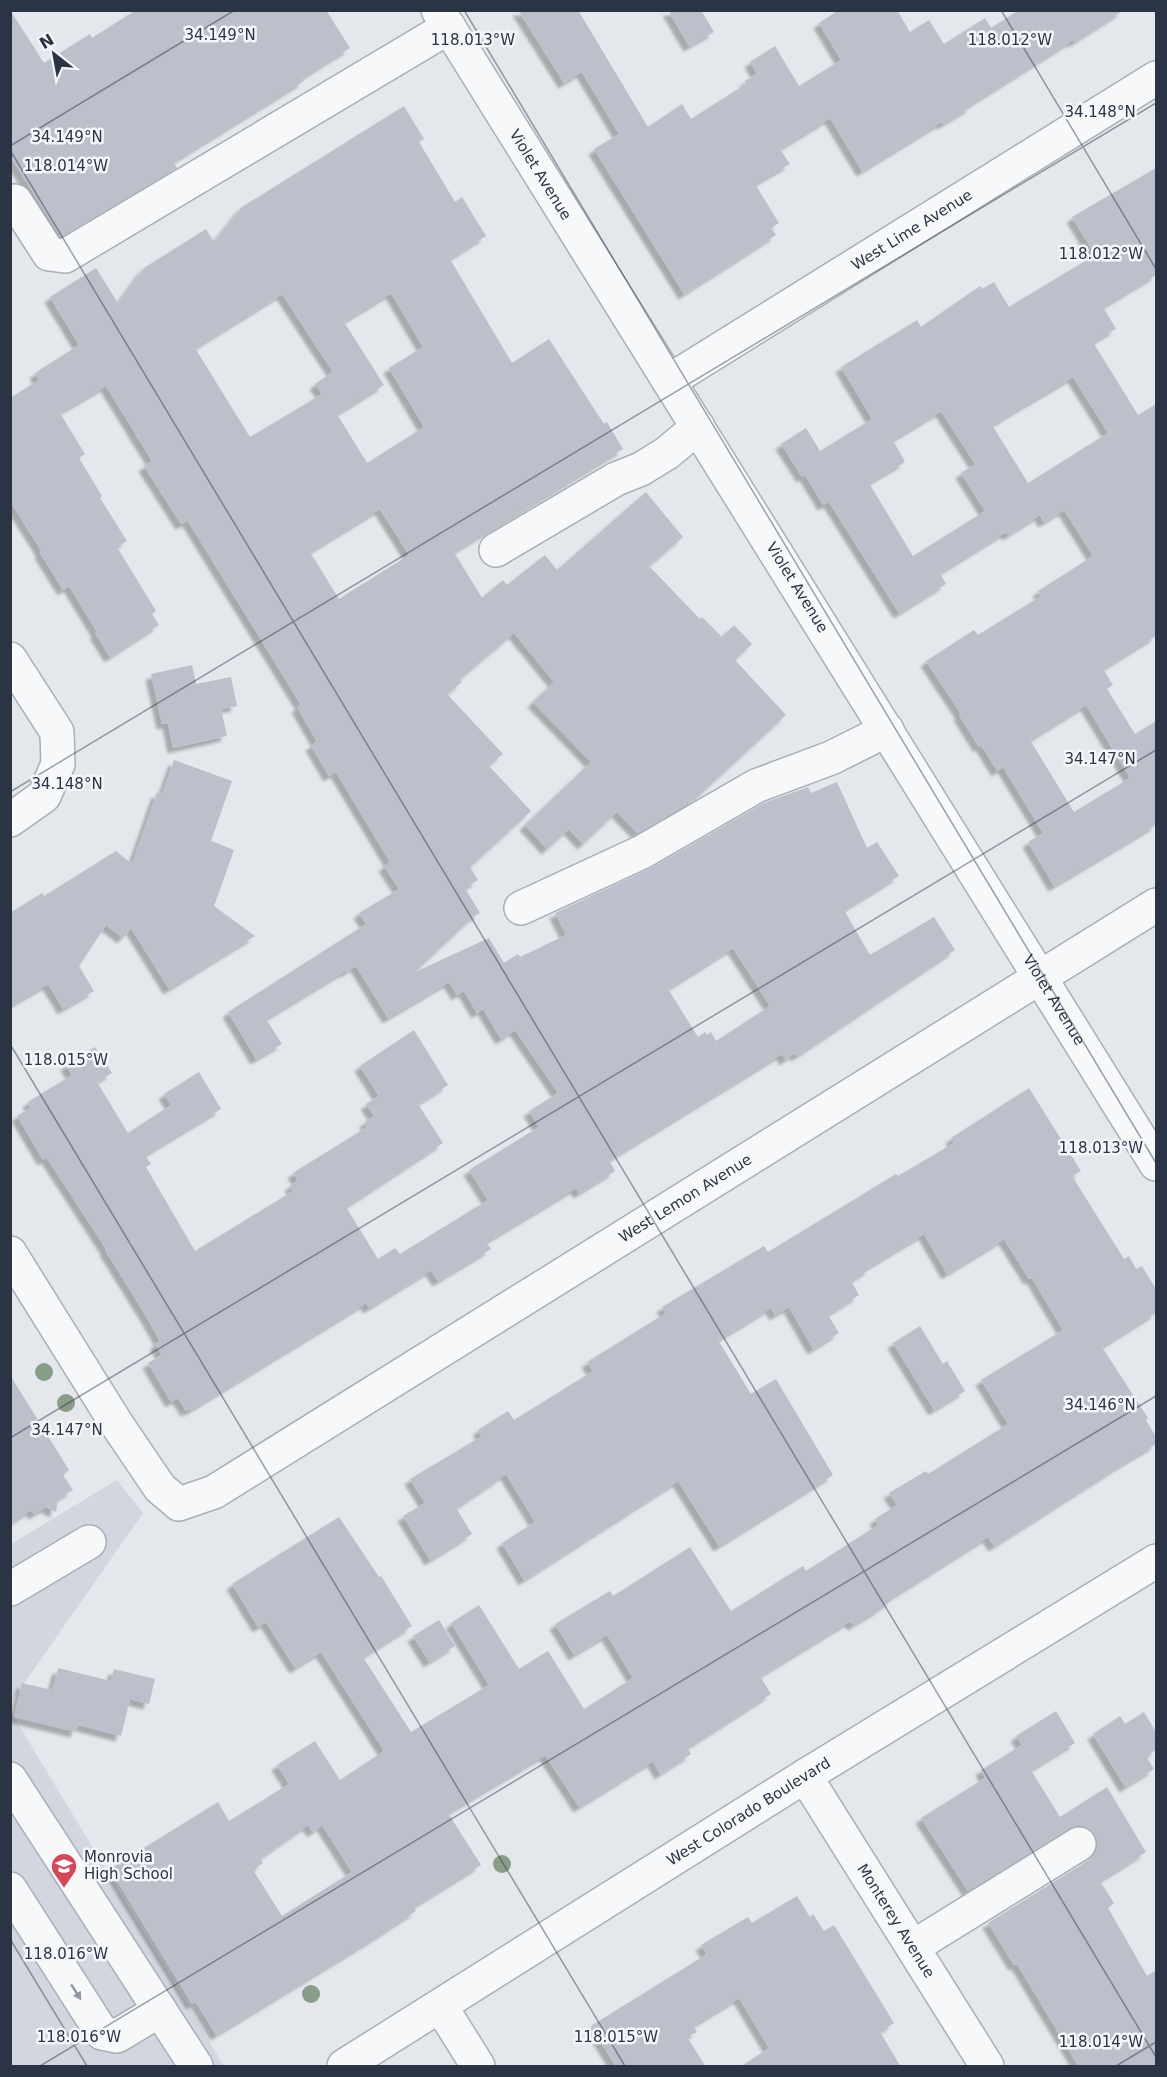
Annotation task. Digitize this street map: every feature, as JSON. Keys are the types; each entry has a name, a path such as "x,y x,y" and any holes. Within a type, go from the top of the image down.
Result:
{"street":[{"path":"15,201 49,254 65,256 443,19"},
{"name":"Violet Avenue","path":"443,19 1156,1164"},
{"name":"West Lime Avenue","path":"669,381 1156,78"},
{"path":"496,550 616,479 641,470 667,453 698,427"},
{"path":"10,659 57,732 58,764 44,796 10,820"},
{"path":"521,908 642,852 756,786 831,758 887,730"},
{"name":"West Lemon Avenue","path":"10,1253 160,1488 179,1504 214,1492 1156,906"},
{"path":"10,1589 89,1542"},
{"name":"West Colorado Boulevard","path":"344,2067 805,1776 1156,1561"},
{"name":"Monterey Avenue","path":"805,1776 987,2067"},
{"path":"10,1779 196,2067"},
{"path":"913,1947 1079,1844"},
{"path":"10,1889 102,2033 117,2036 160,2010"},
{"path":"441,2007 478,2067"}],"shaded area":[{"path":"117,1480 143,1513 11,1702 11,1544"},
{"name":"Monrovia High School","path":"11,1712 224,2066 11,2066"}],"building":[{"path":"10,10 44,63 90,34 92,38 136,10 326,10 350,48 302,78 304,81 173,162 177,168 61,237 10,156"},
{"path":"518,10 578,10 648,127 682,104 691,119 746,84 745,81 757,74 750,62 775,46 799,86 841,60 819,23 839,10 897,10 910,32 929,20 944,44 985,18 991,28 1019,10 1124,10 970,105 971,107 862,171 830,118 780,149 790,164 755,184 779,223 771,228 776,235 684,294 594,149 619,134 582,72 564,83"},
{"path":"668,10 701,10 714,32 689,46"},
{"path":"404,106 424,139 419,142 455,202 462,197 486,236 450,259 512,363 549,339 604,424 607,422 623,449 454,552 482,598 503,580 507,585 545,555 557,570 646,492 683,537 649,566 700,619 702,617 722,637 734,625 752,644 735,660 786,715 694,800 637,833 617,812 583,844 569,829 547,849 525,825 591,762 533,702 554,682 514,633 460,679 462,682 447,694 503,754 489,766 531,811 470,867 478,880 465,888 480,913 415,972 489,938 504,963 518,954 520,957 566,935 555,913 651,868 764,803 808,787 811,793 837,782 867,848 877,842 899,876 844,910 870,955 934,917 955,950 797,1056 795,1053 785,1060 782,1054 609,1160 615,1171 579,1193 576,1188 486,1242 491,1249 438,1281 431,1270 369,1308 366,1303 186,1411 178,1398 171,1402 148,1363 162,1355 155,1344 160,1341 146,1316 106,1249 47,1158 43,1160 17,1116 31,1107 28,1102 72,1075 66,1065 95,1047 112,1073 97,1082 128,1133 171,1105 164,1094 199,1072 221,1109 145,1155 151,1164 146,1167 195,1251 293,1191 290,1186 298,1180 293,1173 367,1127 365,1122 374,1116 366,1104 379,1096 360,1066 414,1030 448,1085 418,1104 443,1143 346,1207 378,1259 395,1248 400,1254 488,1200 469,1170 539,1127 529,1111 558,1093 515,1030 501,1039 483,1009 477,1013 464,991 457,995 449,982 388,1018 356,966 266,1019 282,1044 256,1059 228,1012 366,924 359,913 399,889 384,866 390,862 336,772 329,776 311,745 317,742 297,707 301,705 188,521 181,524 144,466 152,461 106,386 60,413 85,454 79,458 102,496 100,498 127,541 117,547 156,611 152,614 159,625 110,657 69,586 63,590 10,501 10,398 39,380 35,373 79,345 50,297 96,268 118,303 144,268 206,229 214,242 242,207","holes":["391,293 423,347 389,368 424,427 367,463 337,414 384,385 344,322","282,294 333,372 315,384 322,394 250,437 195,348","380,509 409,555 339,599 310,552","733,948 770,1006 716,1041 711,1032 707,1035 705,1032 698,1037 668,989"]},
{"path":"1156,168 1156,275 1103,307 1116,329 1093,342 1138,415 1156,404 1156,636 1103,669 1113,685 1107,689 1135,734 1156,721 1156,825 1054,886 1028,842 1043,833 1003,767 997,771 981,745 979,747 959,715 961,714 926,661 974,630 978,635 1041,596 1038,591 1093,556 1064,510 1044,522 1040,515 1008,535 1006,532 940,573 946,584 899,613 829,502 823,505 805,475 802,477 781,444 806,428 820,451 872,419 841,367 917,320 921,327 980,286 982,289 994,282 1009,307 1095,255 1072,217","holes":["1073,377 1108,433 1028,483 992,425","941,411 975,464 961,473 985,511 913,556 869,483 905,462 893,440","1086,705 1130,778 1074,812 1030,740"]},
{"path":"192,665 196,684 231,677 237,706 221,709 227,736 173,748 168,723 162,724 151,674"},
{"path":"174,760 232,781 211,841 234,850 214,906 255,936 169,989 131,928 123,938 106,925 79,966 94,991 63,1009 48,984 10,1006 10,913 42,893 44,896 116,851 132,864 157,792 162,794"},
{"path":"1029,1088 1081,1171 1072,1176 1124,1259 1129,1256 1136,1269 1142,1266 1156,1289 1156,1313 1102,1347 1148,1418 1146,1420 1156,1437 1156,1444 994,1546 988,1537 891,1598 892,1600 875,1612 853,1625 850,1621 760,1676 771,1694 687,1748 691,1754 660,1774 653,1761 579,1807 545,1755 448,1813 481,1865 413,1907 416,1911 373,1939 216,2035 196,2002 192,2004 110,1869 218,1802 229,1821 289,1784 277,1765 315,1741 340,1780 384,1751 321,1652 295,1668 266,1622 258,1627 232,1584 339,1517 379,1577 381,1576 412,1626 363,1657 411,1732 489,1685 451,1623 479,1605 519,1669 548,1651 584,1709 633,1678 607,1635 574,1655 555,1624 610,1591 613,1596 690,1547 731,1611 803,1566 806,1571 878,1525 875,1519 897,1505 889,1493 926,1471 928,1474 1008,1424 981,1380 1063,1330 1032,1278 1029,1279 1004,1239 947,1274 924,1234 869,1267 870,1269 851,1281 859,1295 828,1315 839,1333 813,1349 789,1307 775,1315 771,1308 718,1340 751,1394 776,1379 833,1475 719,1546 678,1481 524,1580 502,1543 535,1522 506,1474 456,1508 472,1534 430,1560 403,1516 425,1503 410,1479 482,1436 478,1430 508,1411 514,1420 593,1371 587,1362 666,1313 662,1307 764,1246 768,1252 896,1174 898,1176 954,1143 951,1138","holes":["308,1825 313,1832 322,1825 352,1872 282,1916 253,1870 263,1863 260,1858"]},
{"path":"920,1326 943,1364 947,1361 965,1391 934,1410 893,1343"},
{"path":"10,1375 69,1470 63,1475 73,1490 58,1499 56,1512 46,1507 34,1514 31,1510 10,1524"},
{"path":"439,1620 455,1646 429,1662 413,1636"},
{"path":"58,1668 111,1681 114,1669 155,1679 149,1704 130,1699 121,1736 78,1725 76,1732 14,1717 22,1683 52,1690"},
{"path":"1056,1711 1075,1743 1031,1770 1060,1817 1107,1787 1146,1852 1100,1881 1114,1903 1108,1908 1147,1976 1156,1970 1156,2067 1079,2067 1017,1964 1014,1965 988,1923 1089,1860 1096,1852 1098,1844 1095,1834 1079,1825 1069,1828 968,1891 921,1818 985,1778 981,1770 1022,1745 1016,1736"},
{"path":"1144,1712 1156,1732 1156,1750 1146,1756 1154,1769 1125,1787 1093,1734 1120,1716 1125,1724"},
{"path":"797,1896 810,1917 813,1914 824,1931 834,1925 894,2023 880,2032 901,2067 740,2067 769,2048 739,1998 693,2026 697,2032 687,2037 706,2067 616,2067 591,2026 707,1954 701,1945 748,1917 752,1923"}],"place":[{"name":"Monrovia High School","path":"64,1889"}]}
